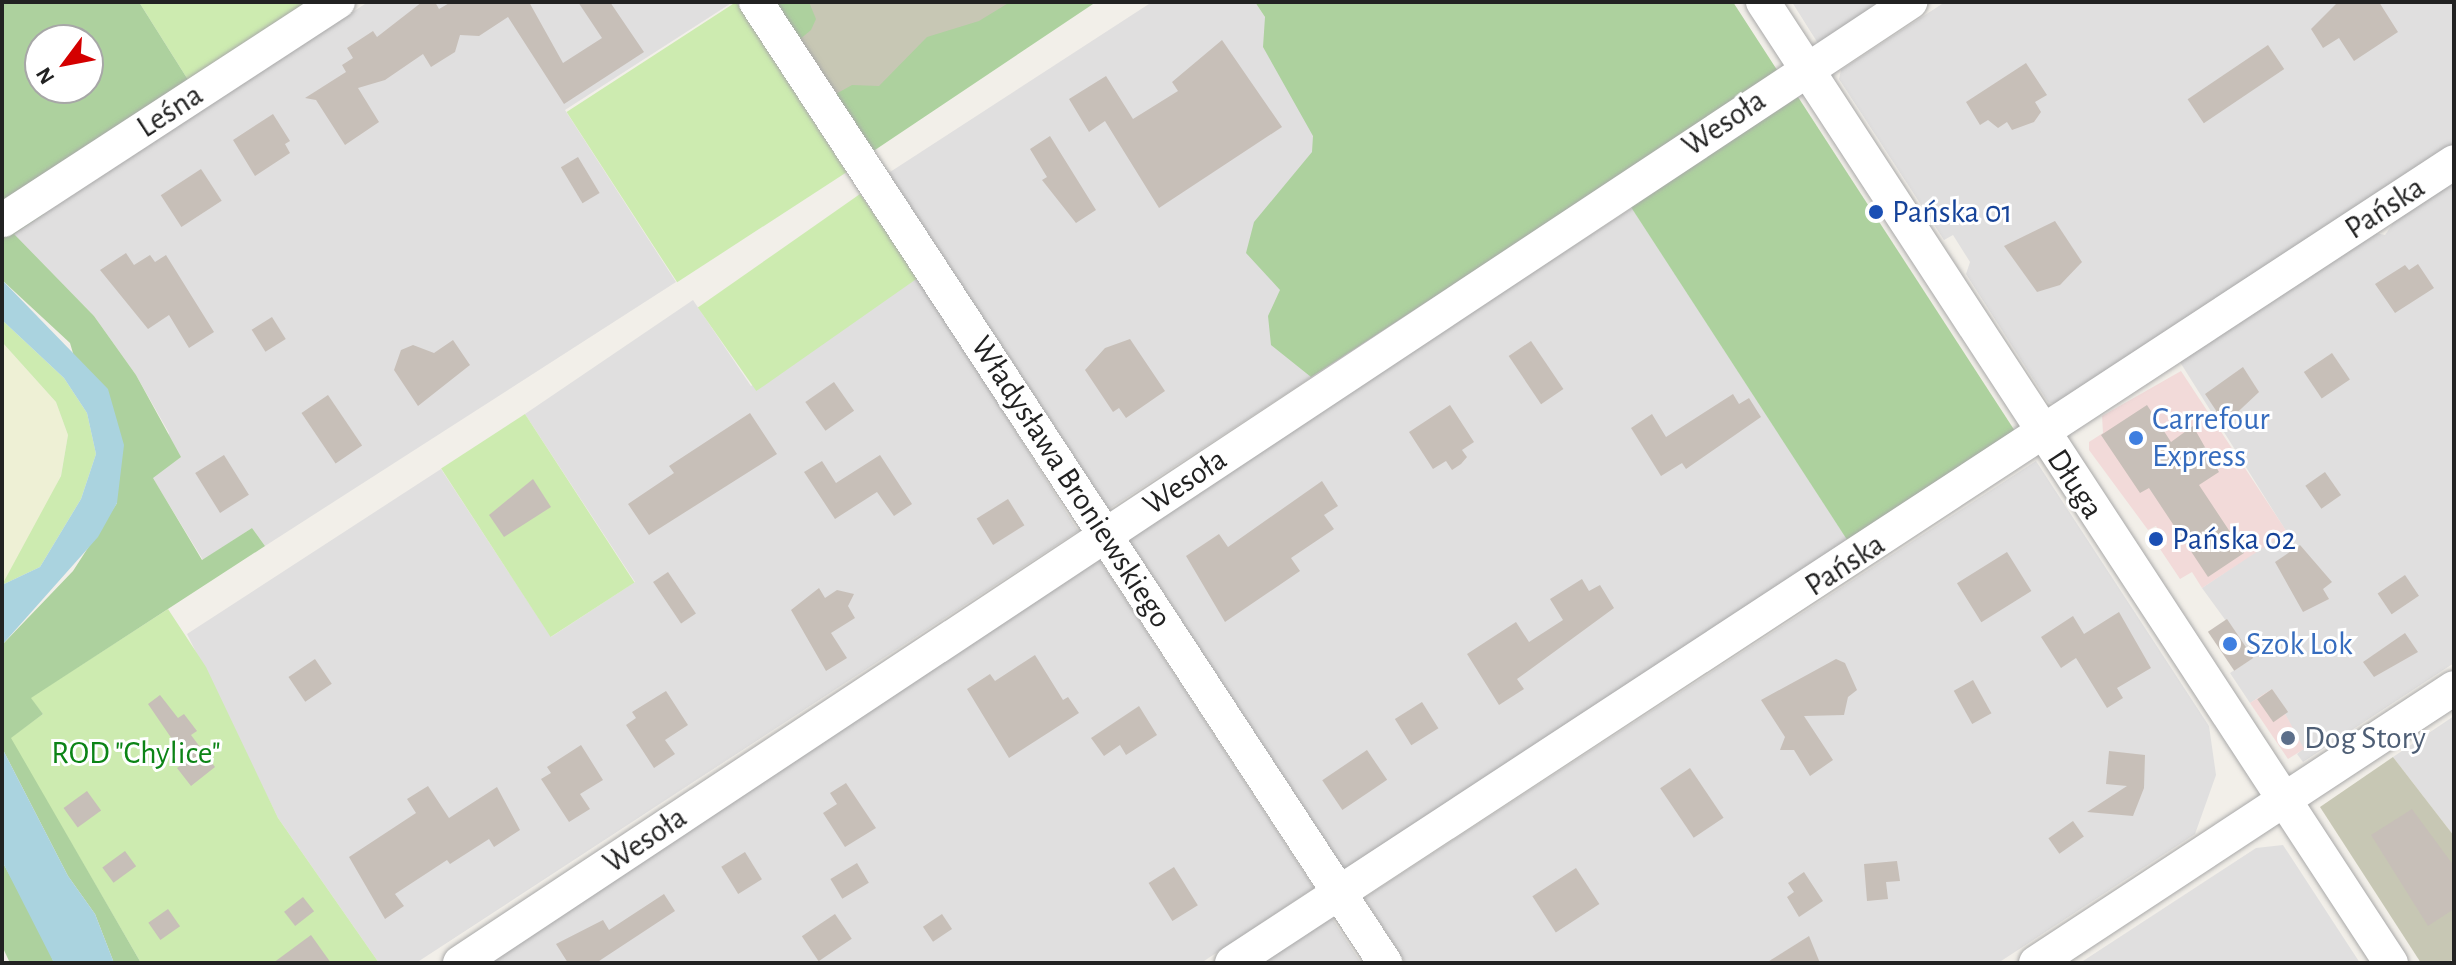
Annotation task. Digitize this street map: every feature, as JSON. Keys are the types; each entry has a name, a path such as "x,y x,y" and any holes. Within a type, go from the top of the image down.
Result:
{"street":[{"name":"Leśna","path":"3,220 338,2"},
{"name":"Władysława Broniewskiego","path":"756,2 1385,963"},
{"name":"Długa","path":"1763,2 2391,963"},
{"name":"Wesoła","path":"460,963 1910,2"},
{"name":"Pańska","path":"1232,963 2045,436 2454,162"},
{"path":"2036,963 2454,688"}],"shaded area":[{"path":"368,2 733,2 565,110 676,282 265,546 252,528 203,560 152,477 169,433 136,375 94,316 13,234"},
{"path":"774,2 1012,2 872,152"},
{"path":"1152,2 1255,2 1447,289 1106,511 887,174"},
{"path":"1792,2 1884,2 1819,45"},
{"path":"1945,2 2454,2 2454,147 2061,406 2048,402 1966,274 1970,262 1953,235 1944,240 1839,79 1841,70"},
{"path":"2454,182 2454,663 2303,762 2297,754 2303,749 2272,689 2250,703 2230,673 2253,658 2202,588 2286,531 2180,362 2376,233 2385,235 2395,220"},
{"path":"1632,208 1849,542 1342,871 1125,537"},
{"path":"919,277 1078,531 416,963 379,963 278,818 187,634 441,469 551,637 635,582 525,414 693,300 751,386"},
{"path":"2,342 56,402 68,435 61,475 35,533 2,585"},
{"path":"2181,371 2287,532 2202,588 2192,572 2180,579 2160,549 2167,544 2156,526 2148,530 2089,450 2089,442 2103,433 2102,416"},
{"path":"2036,461 2209,726 2216,775 2195,834 1998,963 1406,963 1364,898"},
{"path":"1097,556 1314,888 1201,963 477,963"},
{"path":"2272,689 2304,749 2288,759 2250,703"},
{"path":"2454,716 2454,836 2393,757"},
{"path":"2393,757 2454,836 2454,959 2447,963 2421,963 2320,807"},
{"path":"2283,845 2360,963 2080,963 2256,848"},
{"path":"1331,917 1361,963 1261,963"}],"green space":[{"path":"2,2 139,2 190,83 27,185 44,214 14,234 94,316 136,375 181,457 153,478 202,560 252,528 265,546 31,698 43,714 11,738 141,963 114,963 95,914 68,876 2,748 2,645 73,571 117,503 70,343 2,280"},
{"path":"139,2 313,2 190,83"},
{"path":"736,2 847,172 677,282 567,112"},
{"path":"774,2 809,2 816,19 811,30 799,40"},
{"path":"1010,2 1096,2 872,152 834,95 852,85 879,86 927,37 979,21"},
{"path":"1255,2 1733,2 1779,73 1311,377 1271,345 1268,316 1280,290 1246,253 1254,222 1312,152 1313,136 1263,47 1265,17"},
{"path":"1798,97 2016,433 1849,542 1630,206"},
{"path":"860,194 919,278 756,391 698,308"},
{"path":"2,320 64,378 87,413 96,454 81,499 40,567 2,585 61,476 68,435 56,402 2,342"},
{"path":"525,414 634,583 551,637 441,468"},
{"name":"ROD \"Chylice\"","path":"168,609 206,667 278,818 379,963 141,963 10,738 43,714 30,698"},
{"path":"2,861 45,940 54,963 10,963 2,946"}],"water":[{"path":"2,280 108,389 124,445 117,503 98,537 2,645 2,585 40,567 81,499 96,454 87,413 64,378 2,320"},
{"path":"2,748 68,876 95,914 114,963 54,963 2,861"}],"building":[{"path":"422,2 435,2 439,9 451,2 529,2 563,63 602,38 578,2 610,2 644,52 564,104 508,17 479,36 460,35 455,52 431,67 423,54 385,80 358,88 379,122 345,145 316,100 305,98 346,72 342,65 353,58 347,48 373,31 377,37"},
{"path":"2338,2 2379,2 2398,32 2354,61 2339,38 2323,48 2311,29"},
{"path":"1222,40 1282,127 1159,208 1105,121 1089,132 1069,99 1106,76 1133,119 1178,91 1172,82"},
{"path":"2268,45 2284,69 2204,123 2188,99"},
{"path":"2026,63 2047,95 2035,102 2041,112 2034,122 2012,130 2007,122 1998,128 1988,120 1980,125 1966,102"},
{"path":"273,114 290,141 285,144 290,153 255,176 233,140"},
{"path":"1050,136 1096,210 1076,223 1042,180 1047,177 1030,149"},
{"path":"578,157 600,193 582,203 561,167"},
{"path":"201,169 222,201 181,227 161,195"},
{"path":"2055,221 2082,262 2060,285 2037,292 2004,246"},
{"path":"126,253 134,265 150,255 155,262 166,255 214,332 189,348 169,315 148,329 100,270"},
{"path":"2418,264 2434,288 2395,313 2375,284 2405,265 2409,270"},
{"path":"272,317 286,339 265,352 252,330"},
{"path":"1130,339 1165,391 1126,418 1119,408 1113,412 1085,370 1105,348"},
{"path":"453,340 470,365 418,406 394,370 401,350 413,345 434,353"},
{"path":"1531,341 1563,389 1541,404 1509,356"},
{"path":"2332,353 2350,380 2322,399 2304,372"},
{"path":"2243,367 2259,392 2225,424 2205,394"},
{"path":"834,382 854,411 825,431 805,402"},
{"path":"1733,394 1739,404 1749,398 1761,417 1686,469 1682,463 1661,476 1631,428 1652,414 1666,437"},
{"path":"328,395 362,446 336,463 301,413"},
{"path":"1450,405 1474,442 1462,450 1467,457 1452,470 1446,461 1433,469 1409,432"},
{"path":"2147,405 2171,442 2193,426 2219,472 2199,485 2244,553 2208,577 2149,488 2140,493 2101,435"},
{"path":"750,413 777,454 649,535 628,504 674,473 669,466"},
{"path":"224,455 249,495 220,513 195,473"},
{"path":"880,455 912,504 894,516 877,492 835,519 804,472 822,461 836,483"},
{"path":"2325,472 2341,495 2321,509 2305,486"},
{"path":"533,479 551,507 504,537 489,515"},
{"path":"1322,481 1338,506 1324,515 1334,529 1291,558 1300,571 1225,622 1186,556 1219,534 1228,547"},
{"path":"1008,499 1024,525 993,545 977,519"},
{"path":"2300,545 2332,582 2323,589 2329,599 2303,612 2275,562"},
{"path":"2007,552 2031,591 1981,622 1957,583"},
{"path":"668,572 696,613 681,624 653,582"},
{"path":"2405,575 2419,596 2392,614 2378,593"},
{"path":"1582,579 1589,591 1600,585 1614,608 1517,679 1524,689 1499,705 1467,654 1516,622 1529,642 1563,620 1550,599"},
{"path":"819,588 825,598 837,590 854,594 848,606 855,618 831,633 847,658 826,671 791,610"},
{"path":"2119,612 2151,668 2117,688 2123,698 2107,708 2076,658 2061,668 2041,637 2073,616 2084,634"},
{"name":"Szok Lok","path":"2227,619 2253,658 2234,671 2208,632"},
{"path":"2405,633 2418,652 2374,677 2363,662"},
{"path":"1035,655 1063,700 1068,697 1079,713 1009,758 967,689 990,674 995,681"},
{"path":"315,659 332,684 305,702 288,677"},
{"path":"1836,659 1845,663 1857,690 1848,697 1844,715 1804,716 1833,760 1810,776 1794,750 1780,750 1785,737 1761,700"},
{"path":"1973,680 1991,713 1972,724 1954,691"},
{"path":"2272,689 2288,712 2273,722 2257,699"},
{"path":"666,691 688,725 665,740 675,754 654,768 626,725 636,718 632,712"},
{"path":"160,695 178,718 184,714 197,731 191,735 215,767 191,786 177,768 187,761 148,704"},
{"path":"1422,702 1438,728 1411,745 1395,719"},
{"path":"1139,706 1157,735 1126,755 1120,745 1104,756 1091,738"},
{"path":"581,745 603,780 580,794 590,809 569,822 541,779 551,773 547,767"},
{"path":"1367,750 1387,780 1342,810 1322,780"},
{"path":"2109,751 2145,755 2144,788 2133,816 2087,812 2127,786 2106,784"},
{"path":"1690,768 1724,818 1694,838 1660,788"},
{"path":"846,783 876,828 845,847 823,813 837,804 830,793"},
{"path":"428,786 449,818 497,787 520,830 494,847 489,839 450,864 447,860 395,894 404,906 385,919 349,857 416,813 407,799"},
{"path":"87,791 101,810 78,827 64,808"},
{"path":"2412,809 2454,866 2454,909 2428,926 2371,835"},
{"path":"2073,821 2084,837 2059,854 2048,838"},
{"path":"125,851 136,866 114,883 102,867"},
{"path":"745,852 762,879 738,894 721,867"},
{"path":"1897,861 1900,881 1886,882 1888,899 1867,901 1864,864"},
{"path":"857,863 869,883 842,899 830,879"},
{"path":"1174,867 1198,905 1172,921 1149,883"},
{"path":"1576,868 1599,904 1556,932 1532,896"},
{"path":"1804,872 1823,901 1799,917 1787,897 1794,892 1788,883"},
{"path":"664,894 675,911 596,963 568,963 556,944 603,920 609,930"},
{"path":"303,897 314,911 295,926 284,912"},
{"path":"168,909 180,926 160,940 148,923"},
{"path":"835,914 852,939 819,961 802,936"},
{"path":"942,914 952,929 933,942 923,927"},
{"path":"311,935 331,963 273,963"},
{"path":"1809,936 1820,963 1766,963"}],"place":[{"name":"Pańska 01","path":"1876,212"},
{"name":"Carrefour Express","path":"2136,438"},
{"name":"Pańska 02","path":"2156,539"},
{"name":"Szok Lok","path":"2230,644"},
{"name":"Dog Story","path":"2288,738"}]}
